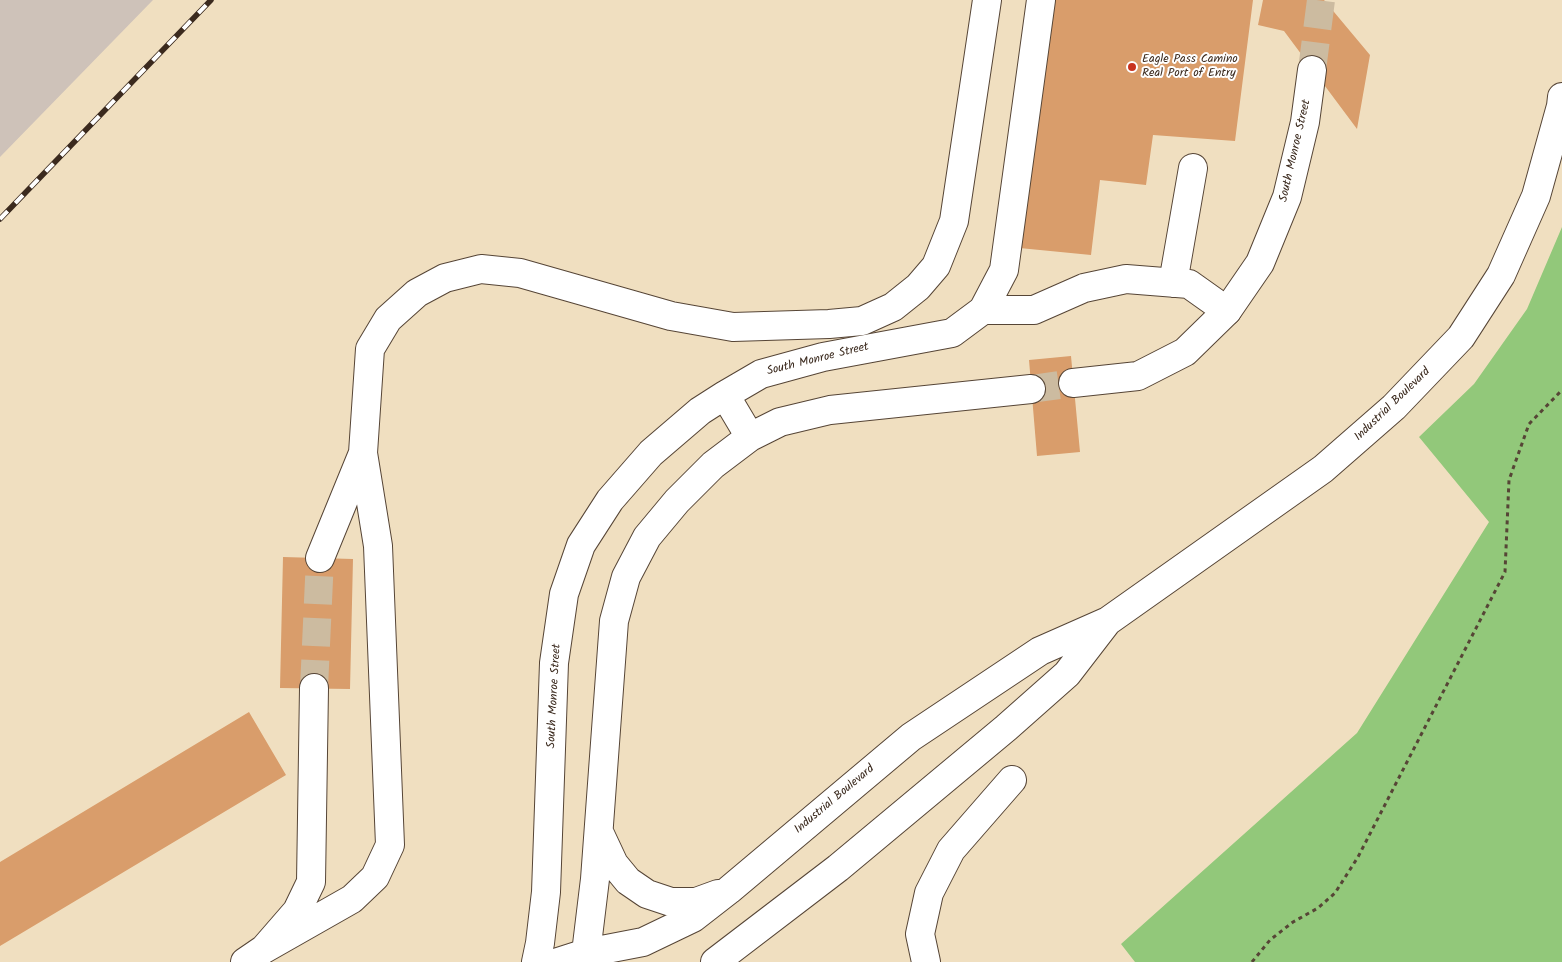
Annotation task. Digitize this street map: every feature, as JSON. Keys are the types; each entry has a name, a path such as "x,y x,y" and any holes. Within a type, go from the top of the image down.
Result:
{"main road":[{"path":"255,956 352,898 375,877 390,845 378,546 363,453 370,349 388,319 418,293 445,278 481,269 520,273 671,316 733,327 862,321 893,307 918,287 936,266 954,220 987,0"},
{"name":"South Monroe Street","path":"536,962 546,892 554,663 564,594 581,545 610,500 651,454 700,411 725,395 761,374 823,357 952,333 982,310 1004,270 1041,0"},
{"name":"South Monroe Street","path":"1073,384 1138,376 1185,352 1227,311 1260,263 1287,197 1305,122 1312,70"},
{"name":"Industrial Boulevard","path":"558,962 643,942 693,918 729,890 910,737 1040,651 1108,621 1323,469 1394,407 1461,337 1501,275 1536,196 1562,97"},
{"path":"1173,283 1192,168"},
{"path":"982,310 1034,310 1084,288 1126,279 1189,284 1227,311"},
{"path":"585,957 595,880 614,621 626,577 647,537 677,501 714,465 750,437 780,422 830,410 1031,389"},
{"path":"725,395 750,437"},
{"path":"320,558 363,453"},
{"name":"Industrial Boulevard","path":"715,962 838,868 1006,728 1067,674 1108,621"},
{"path":"255,956 297,911 311,882 314,688"},
{"path":"926,962 920,934 929,893 951,850 1012,780"},
{"path":"598,829 614,864 628,880 647,894 671,902 696,902 729,890"}],"path":[{"path":"1252,962 1270,940 1293,922 1318,908 1335,893 1358,857 1506,572 1509,480 1529,424 1562,390"}],"shaded area":[{"path":"0,0 153,0 0,157"}],"green space":[{"path":"1562,227 1562,962 1135,962 1121,944 1357,733 1489,522 1419,437 1474,384 1527,309"}],"building":[{"name":"Eagle Pass Camino Real Port of Entry","path":"1027,0 1253,0 1235,141 1153,135 1146,185 1100,180 1091,255 999,246"},
{"name":"Eagle Pass Camino Real Port of Entry","path":"1263,0 1324,0 1370,55 1357,129 1284,31 1258,25"},
{"path":"1071,356 1080,452 1037,456 1029,360"},
{"path":"283,557 353,559 350,689 280,688"},
{"path":"249,712 286,775 0,946 0,862"}],"tunnel":[{"path":"1312,70 1321,0"},
{"path":"1031,389 1073,383"},
{"path":"314,688 320,558"}],"railway":[{"path":"0,219 211,0"}],"place":[{"name":"Eagle Pass Camino Real Port of Entry","path":"1132,67"}]}
